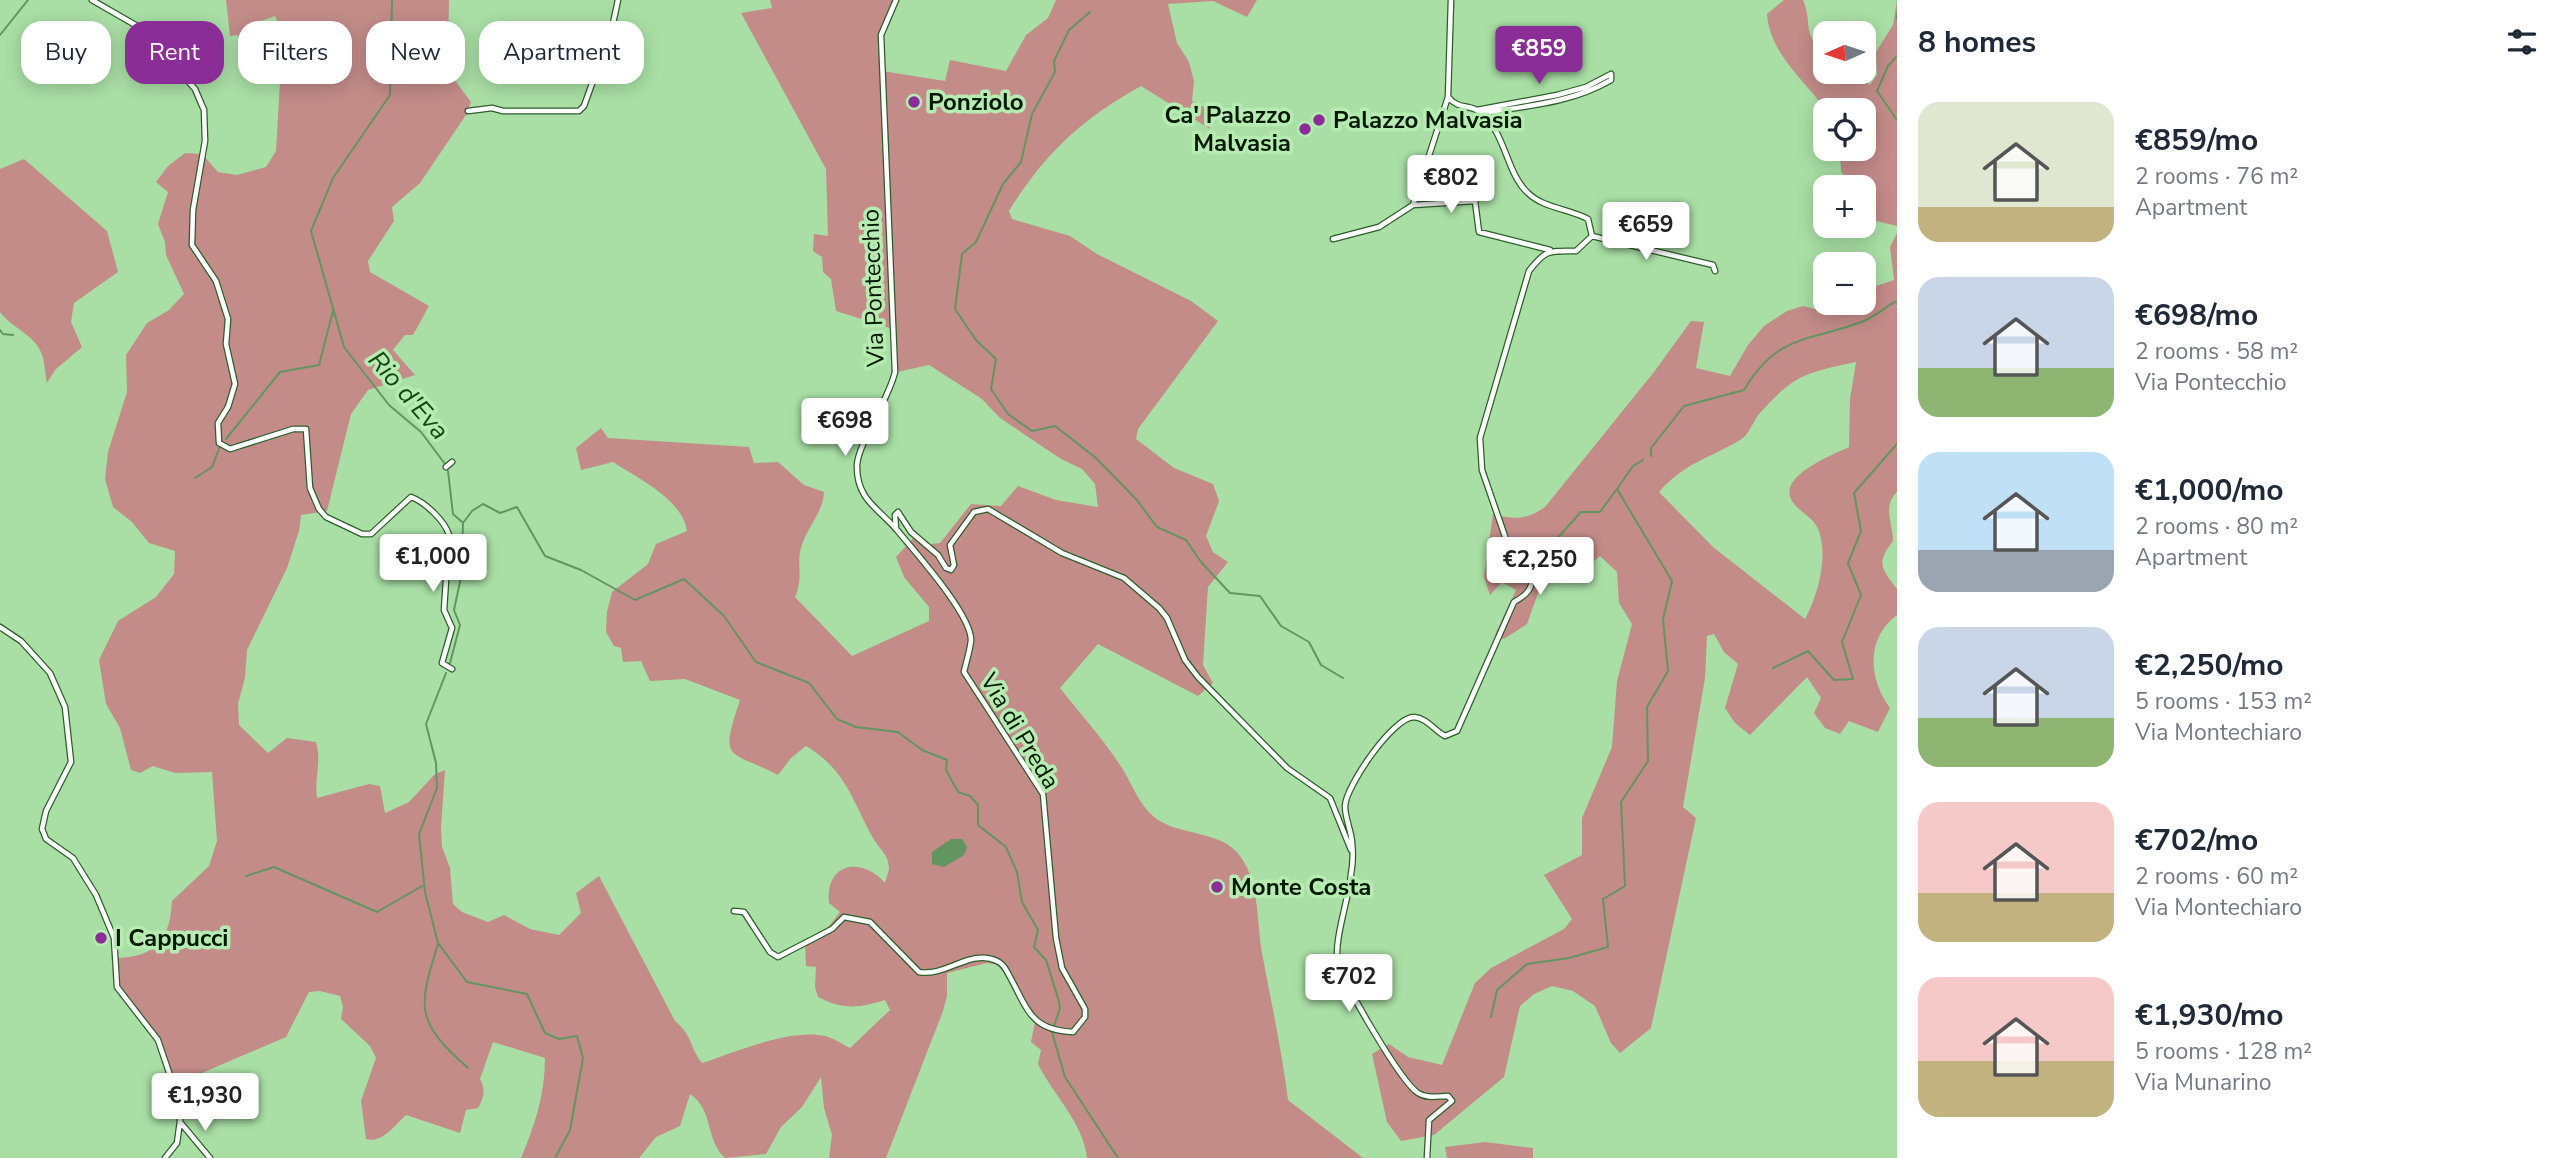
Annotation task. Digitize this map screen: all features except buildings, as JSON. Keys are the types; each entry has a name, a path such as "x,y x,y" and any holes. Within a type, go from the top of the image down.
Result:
{"street":[{"path":"92,0 158,38 178,70 195,89 204,110 205,141 193,210 192,245 216,281 228,319 226,344 235,384 228,407 218,423 219,443 230,449 293,429 306,429 313,499 326,517 362,534 371,534 411,497 440,519 449,535 444,610 452,628 442,663 452,669"},
{"path":"468,111 492,108 503,111 579,111 584,106 608,41 618,0"},
{"name":"Via Pontecchio","path":"896,0 881,35 895,372 890,391 857,463 860,490 867,503 896,529"},
{"path":"1413,205 1448,97 1451,0"},
{"path":"1476,110 1557,95 1586,87 1610,74 1612,77 1592,91 1527,107 1482,113"},
{"path":"1448,97 1456,106 1482,113 1499,136 1525,191 1536,200 1588,219 1592,236"},
{"path":"1332,239 1379,227 1413,205 1475,201 1479,232 1551,250 1576,251 1592,236"},
{"path":"1592,236 1713,265 1715,271"},
{"path":"1427,1158 1429,1120 1452,1101 1448,1096 1427,1097 1409,1086 1348,987 1338,963 1336,948 1348,906 1352,851 1346,801 1352,786 1388,732 1402,720 1414,717 1425,720 1445,736 1457,732 1514,602 1526,596 1533,583 1533,570 1509,548 1482,470 1480,438 1500,359 1529,271 1542,255 1551,250"},
{"path":"446,467 452,462"},
{"path":"896,529 895,514 898,512 912,533 951,570 954,565 950,545 974,512 988,509 1062,553 1124,578 1167,618 1185,660 1197,676 1287,768 1330,798 1352,851"},
{"name":"Via di Preda","path":"734,911 744,912 770,952 778,957 832,929 844,917 870,922 919,972 938,973 979,958 995,959 1004,965 1032,1018 1052,1030 1073,1032 1085,1017 1085,1009 1062,968 1056,938 1043,794 964,672 971,639 962,614 896,529"},
{"path":"0,627 21,641 50,674 65,707 71,762 46,811 42,829 46,839 73,858 96,895 114,939 117,987 158,1040 178,1099 180,1121 177,1143 165,1158"},
{"path":"180,1121 210,1158"}],"shaded area":[{"path":"226,0 449,0 449,21 366,21 366,84 458,84 471,102 466,115 420,183 392,207 394,221 368,261 370,272 429,306 413,335 405,335 393,350 415,375 368,390 351,414 327,511 301,515 299,531 287,568 247,650 245,677 238,704 239,725 268,753 287,738 316,742 317,798 369,784 380,786 385,813 409,802 435,774 445,770 442,847 450,868 453,904 462,912 488,922 504,915 530,929 559,935 581,913 576,893 599,876 675,1021 688,1036 702,1063 763,1042 796,1035 825,1036 850,1048 890,1010 885,1000 867,1005 843,1006 818,997 815,987 816,967 806,966 805,944 830,925 840,912 829,903 829,890 839,872 846,868 866,869 885,883 888,862 847,787 820,755 806,746 791,758 778,775 748,761 732,751 730,745 730,735 740,700 685,679 650,681 641,661 623,662 621,648 614,646 606,632 612,592 648,564 656,544 687,531 677,509 658,491 613,462 581,470 576,448 601,428 608,438 749,447 754,463 778,462 804,485 824,492 821,507 801,548 799,583 795,597 852,656 929,621 929,607 904,577 896,557 916,535 930,544 940,543 971,504 1001,506 1018,486 1056,500 1098,507 1095,484 1082,469 1061,459 1000,418 982,399 929,365 897,372 893,329 836,311 831,279 823,272 822,257 813,251 814,234 828,236 826,169 741,13 772,8 770,0 895,0 880,44 882,71 945,81 950,60 1006,71 1026,35 1048,18 1056,0 1257,0 1247,17 1213,1 1168,4 1177,43 1189,62 1194,81 1192,101 1204,107 1210,129 1141,86 1101,111 1066,139 1037,172 1009,211 1012,219 1070,236 1097,254 1191,301 1218,321 1138,429 1136,439 1174,468 1213,484 1219,501 1206,536 1213,552 1228,562 1208,587 1203,665 1213,683 1198,696 1098,644 1060,688 1110,751 1141,802 1154,817 1175,827 1211,837 1232,848 1240,856 1247,867 1255,892 1261,945 1288,1100 1363,1158 1087,1158 1080,1132 1038,1064 1041,1050 1031,1042 1035,1021 999,965 987,963 947,973 947,996 943,1011 886,1158 829,1158 832,1135 824,1108 821,1077 802,1107 781,1127 766,1154 725,1158 714,1143 703,1108 690,1094 680,1126 656,1137 639,1158 521,1158 538,1109 545,1058 493,1042 480,1079 484,1090 482,1100 478,1108 466,1110 460,1133 406,1115 383,1136 366,1139 361,1101 376,1058 370,1046 341,1019 343,1007 340,996 320,991 309,992 286,1037 188,1079 179,1095 159,1039 129,1004 119,986 117,958 142,954 159,943 168,925 172,901 209,866 217,841 212,772 175,773 153,766 140,773 131,770 120,728 106,704 99,660 118,621 156,597 174,574 175,551 149,543 132,522 113,507 105,479 108,452 127,392 126,355 147,323 169,310 184,294 166,255 165,242 158,224 168,192 156,182 168,166 185,153 202,154 218,172 237,175 266,167 276,151 280,84 352,84 352,21 277,21 275,16 261,21 238,21 238,36 230,36"},
{"path":"1784,0 1803,0 1813,40 1813,84 1870,85 1876,84 1876,52 1893,25 1897,0 1897,226 1876,221 1876,175 1843,175 1841,171 1841,161 1876,161 1876,98 1816,98 1781,54 1769,28 1767,14"},
{"path":"24,159 107,231 118,272 74,303 71,322 82,347 55,370 47,383 40,350 0,312 0,169"},
{"path":"1897,233 1897,492 1889,509 1893,541 1884,555 1883,565 1897,589 1897,615 1887,624 1875,647 1874,671 1877,684 1890,708 1878,732 1849,721 1840,734 1825,728 1814,713 1821,698 1807,677 1750,735 1735,723 1725,708 1738,664 1724,652 1714,634 1707,636 1705,678 1683,807 1696,818 1651,1028 1620,1053 1611,1043 1595,1006 1573,991 1552,986 1534,994 1520,1006 1504,1077 1434,1135 1401,1141 1387,1122 1372,1054 1389,1044 1408,1057 1442,1065 1475,983 1491,968 1564,929 1572,919 1544,875 1582,855 1582,818 1612,747 1617,681 1632,624 1619,603 1617,572 1600,556 1573,575 1542,582 1527,624 1504,639 1495,635 1516,590 1502,582 1490,595 1484,577 1493,514 1520,518 1545,507 1654,372 1691,321 1704,322 1696,368 1730,376 1748,345 1764,326 1787,311 1803,306 1813,308 1813,315 1876,315 1876,286 1894,280 1890,247","holes":["1856,362 1850,399 1849,447 1808,468 1792,483 1789,492 1795,505 1816,525 1821,539 1820,575 1805,619 1713,547 1659,492 1678,474 1743,438 1759,414 1791,383 1824,369"]},
{"path":"951,839 962,839 967,847 964,855 944,867 932,864 932,852"},
{"path":"1485,1142 1533,1148 1533,1158 1447,1158 1445,1147"}],"waterway":[{"path":"0,35 28,0"},
{"name":"Rio d'Eva","path":"392,0 390,95 333,178 311,231 344,347 389,405 421,432 445,464"},
{"path":"1090,12 1069,30 1054,61 1055,72 1032,114 1021,162 1003,184 976,242 962,254 955,309 976,340 996,359 991,389 1008,414 1032,431 1055,426 1096,458 1136,499 1157,527 1186,540 1201,562 1230,593 1260,596 1281,626 1309,642 1321,665 1343,678"},
{"path":"1897,13 1897,20"},
{"path":"1897,56 1888,66 1877,91 1897,120"},
{"path":"1651,456 1651,448 1684,406 1744,390 1769,358 1782,349 1796,342 1864,321 1897,301"},
{"path":"226,439 280,372 319,365 333,311"},
{"path":"0,330 3,334 13,335"},
{"path":"1773,668 1808,651 1834,680 1853,679 1842,642 1861,595 1848,563 1861,531 1854,493 1897,444"},
{"path":"195,478 212,467 220,446"},
{"path":"1491,1017 1497,990 1527,964 1569,958 1608,947 1603,899 1625,886 1621,802 1648,761 1647,707 1668,671 1663,619 1672,581 1617,489 1633,466 1643,460"},
{"path":"448,471 453,514 462,522"},
{"path":"1523,545 1553,543 1581,512 1600,512 1616,490"},
{"path":"463,523 472,511 483,504 500,513 517,507 545,556 581,570 635,600 684,579 724,616 756,662 809,683 837,719 856,727 898,732 922,750 947,760 946,770 958,792 970,796 978,805 978,825 1006,847 1017,872 1022,902 1038,930 1034,947 1046,960 1058,998 1060,1008 1052,1032 1065,1077 1118,1158"},
{"name":"Rio d'Eva","path":"450,663 460,625 454,610 461,577 463,524"},
{"name":"Rio d'Eva","path":"446,673 426,724 436,763 437,788 419,834 425,892 438,943 467,982 527,994 545,1033 559,1039 577,1036 583,1058 570,1130 555,1158"},
{"path":"246,876 274,867 377,912 422,886"},
{"path":"438,944 427,984 426,1012 438,1038 468,1068"}],"place":[{"name":"Ponziolo","path":"914,102"},
{"name":"Palazzo Malvasia","path":"1319,120"},
{"name":"Ca' Palazzo Malvasia","path":"1305,129"},
{"name":"Monte Costa","path":"1217,887"},
{"name":"I Cappucci","path":"101,938"}]}
